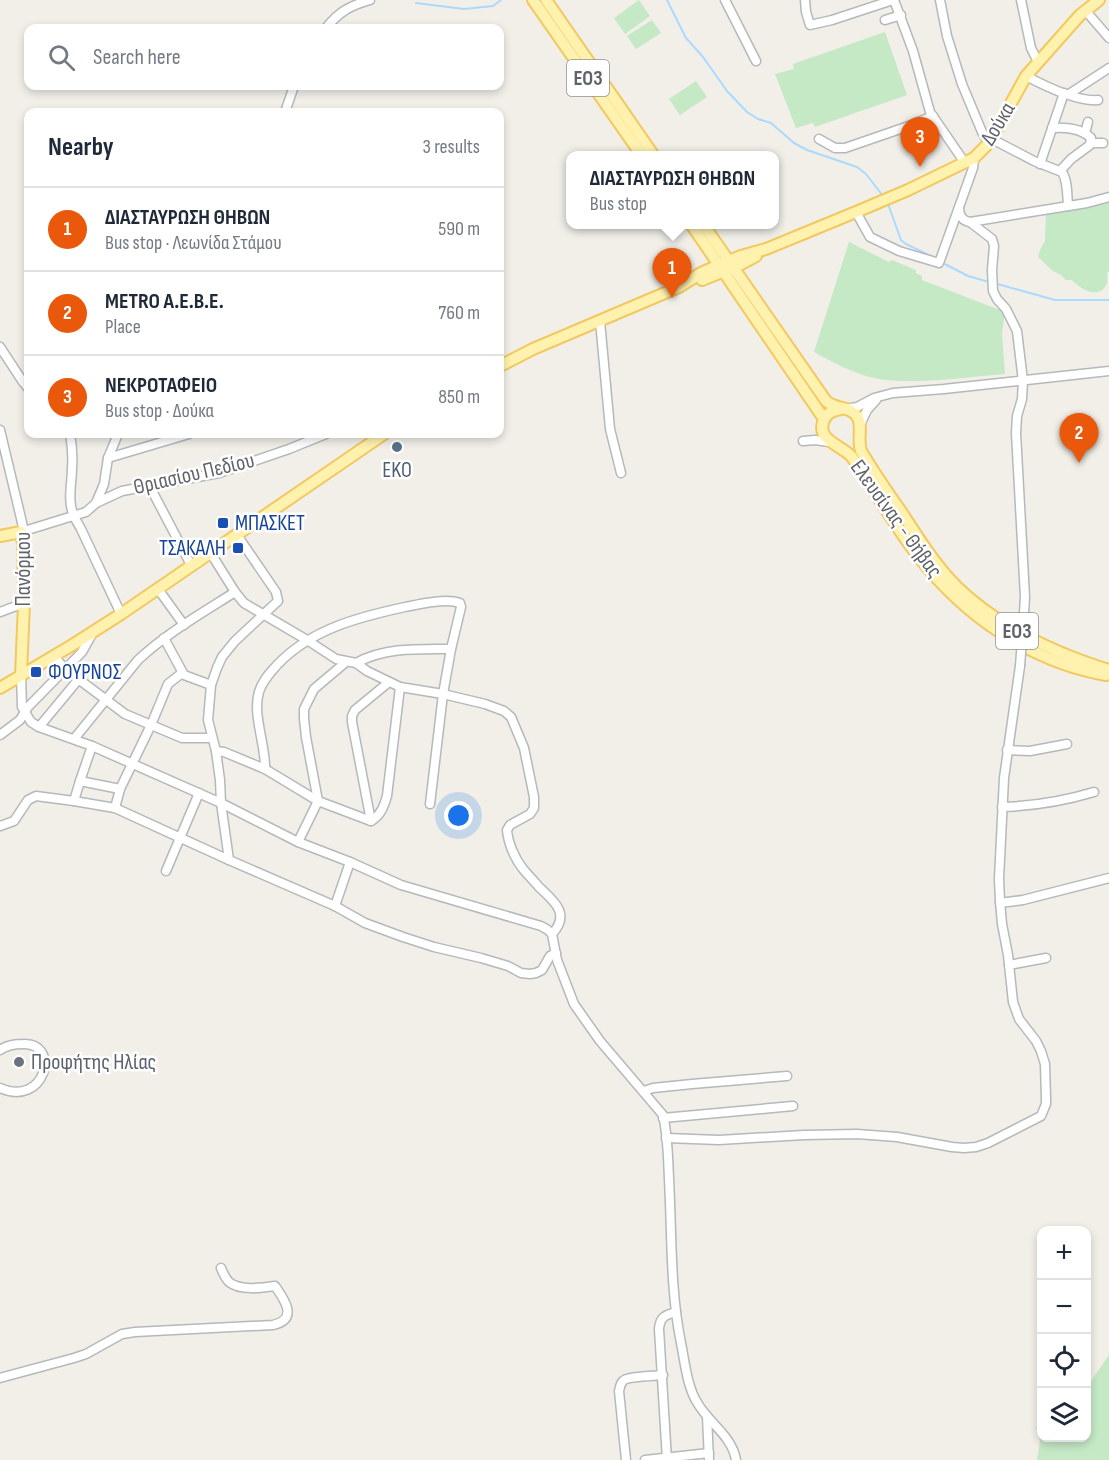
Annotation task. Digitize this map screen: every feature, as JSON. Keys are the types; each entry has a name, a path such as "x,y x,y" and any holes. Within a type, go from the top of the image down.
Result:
{"main road":[{"name":"ΕΟ3","path":"533,0 639,151"},
{"name":"ΕΟ3","path":"546,0 651,151"},
{"name":"Δούκα","path":"726,266 908,190 969,160 990,140 1026,76 1085,10 1099,0"},
{"name":"ΕΟ3","path":"695,276 703,266 705,258 697,229"},
{"name":"Ελευσίνας - Θήβας","path":"698,229 757,302 826,401 854,413 857,417 860,448 942,571 957,587 990,614 1021,634 1054,650 1109,670"},
{"name":"Δούκα","path":"726,266 755,257 766,249"},
{"name":"ΕΟ3","path":"755,257 747,279 757,302"},
{"name":"Ελευσίνας - Θήβας","path":"726,266 824,422 824,434 848,453 857,464 917,556 942,584 969,609 1002,634 1031,651 1072,667 1109,676"},
{"path":"504,364 533,349 679,286 695,276 726,266"},
{"path":"679,286 693,283 726,266"},
{"path":"824,422 831,412 843,409"},
{"name":"Ελευσίνας - Θήβας","path":"834,444 845,446 850,444 859,430"},
{"path":"0,688 94,632 378,438"},
{"path":"0,536 22,533"},
{"path":"0,543 22,533"},
{"name":"Πανόρμου","path":"21,675 24,603 22,533"}],"street":[{"path":"329,24 336,15 344,10 370,0"},
{"path":"725,0 756,61"},
{"path":"805,0 810,25 894,0 920,73 927,104 933,116 974,168 939,263 899,250 870,237 856,212"},
{"path":"940,0 947,36 962,84 982,132 990,140 1060,171 1065,176 1068,206"},
{"path":"1021,0 1031,48 1038,62"},
{"path":"1085,10 1109,38"},
{"path":"885,20 901,15"},
{"path":"1040,164 1067,94 1109,68"},
{"path":"1026,76 1067,94 1098,100"},
{"path":"286,108 293,90"},
{"path":"819,140 835,148 845,148 933,116"},
{"path":"1085,134 1088,122"},
{"path":"1052,128 1072,129 1089,136 1091,142"},
{"path":"1060,171 1091,142 1103,143"},
{"path":"970,222 1087,203 1109,197"},
{"path":"666,1138 719,1140 857,1134 897,1137 952,1147 976,1147 1041,1116 1046,1104 1045,1064 1041,1051 1015,1012 1000,903 999,879 1007,750 1020,666 1025,597 1016,433 1023,381 1017,331 1006,309 993,291 994,242 961,217 959,205"},
{"path":"600,321 610,429 621,473"},
{"path":"0,347 24,383"},
{"path":"843,409 857,407 881,396 900,392 1109,371"},
{"path":"859,430 867,410 881,396"},
{"path":"824,422 814,435 803,441 815,440 834,444"},
{"name":"Πανόρμου","path":"0,430 22,533"},
{"path":"71,438 71,508 121,614"},
{"path":"96,503 104,484 108,458 116,438"},
{"path":"108,458 176,438"},
{"name":"Θριασίου Πεδίου","path":"22,533 86,512 96,503 122,491 219,473 316,438"},
{"path":"149,485 190,565"},
{"path":"229,860 216,751 208,720 211,685 222,657 235,641 276,604 278,598 237,535"},
{"path":"210,552 244,603 336,659 351,663 400,687 485,704 504,711 511,717 524,748 534,797 534,808 530,814 510,825 507,837 521,867 556,903 560,913 560,922 552,934"},
{"path":"158,589 184,625"},
{"path":"74,739 138,660 164,638 235,592"},
{"path":"265,769 266,760 257,706 260,690 267,676 283,659 307,640 328,628 373,614 419,604 453,600 460,603 461,607 443,694 430,804"},
{"path":"0,612 24,603"},
{"path":"0,735 20,720 28,707 82,652 94,632"},
{"path":"164,638 182,673 211,685"},
{"path":"298,842 318,801 304,719 304,709 314,689 351,663 366,657 416,649 451,649"},
{"path":"54,656 78,680 125,714 182,738 212,738"},
{"path":"115,808 120,789 152,725 168,684 182,673"},
{"path":"21,675 22,707 31,722 39,727 92,746 221,803 298,842 401,885 541,926 552,934 561,975 574,1004 600,1041 644,1091 663,1118 676,1312 681,1346 697,1404 728,1441 736,1460"},
{"path":"39,727 78,680"},
{"path":"371,821 352,716 355,710 389,682"},
{"path":"371,821 382,810 387,796 400,687"},
{"path":"1007,750 1030,751 1067,744"},
{"path":"74,801 92,746"},
{"path":"216,751 224,752 265,769 318,801 371,821"},
{"path":"80,781 120,789"},
{"path":"1002,807 1033,806 1094,792"},
{"path":"166,871 199,793"},
{"path":"0,826 14,821 28,800 36,796 115,808 335,906 365,923 403,937 508,966 521,973 536,973 542,970 550,956 556,953"},
{"path":"335,906 350,862"},
{"path":"1000,903 1109,878"},
{"path":"1009,965 1046,958"},
{"path":"0,1050 17,1044 38,1047 43,1053 45,1067 41,1078 34,1087 28,1090 16,1093 0,1088"},
{"path":"644,1091 653,1088 787,1076"},
{"path":"663,1118 794,1106"},
{"path":"0,1378 86,1354 122,1334 145,1330 265,1326 278,1324 286,1318 288,1315 284,1298 275,1286 254,1288 234,1285 225,1278 220,1269"},
{"path":"667,1459 659,1324 663,1317 676,1312"},
{"path":"626,1460 619,1391 621,1384 629,1378 663,1375"},
{"path":"645,1460 709,1457 707,1416"}],"green space":[{"path":"639,0 650,16 625,34 614,18"},
{"path":"652,20 661,33 636,49 627,36"},
{"path":"885,32 907,95 815,127 813,123 796,128 775,74 794,69 793,64"},
{"path":"696,81 707,97 680,115 669,99"},
{"path":"1109,202 1107,282 1100,291 1090,292 1072,280 1066,280 1038,257 1045,241 1046,212"},
{"path":"849,242 889,262 892,260 916,270 916,273 922,276 922,280 1005,312 1002,333 1005,374 925,381 894,381 854,372 814,352"},
{"path":"1109,1355 1109,1460 1037,1460 1040,1442 1091,1442 1091,1381"}],"waterway":[{"path":"416,3 464,9 493,6 501,0"},
{"path":"667,0 686,38 703,57 727,91 747,112 771,123 794,143 807,150 857,167 866,174 883,196"},
{"path":"888,204 901,240 937,259"},
{"path":"941,262 968,276 989,282"},
{"path":"994,283 1055,300 1109,300"}],"place":[{"name":"ΝΕΚΡΟΤΑΦΕΙΟ","path":"920,167"},
{"name":"ΔΙΑΣΤΑΥΡΩΣΗ ΘΗΒΩΝ","path":"672,298"},
{"name":"EKO","path":"397,447"},
{"name":"METRO Α.Ε.Β.Ε.","path":"1079,463"},
{"name":"ΜΠΑΣΚΕΤ","path":"223,523"},
{"name":"ΤΣΑΚΑΛΗ","path":"238,548"},
{"name":"ΦΟΥΡΝΟΣ","path":"36,672"},
{"name":"Προφήτης Ηλίας","path":"19,1062"}]}
